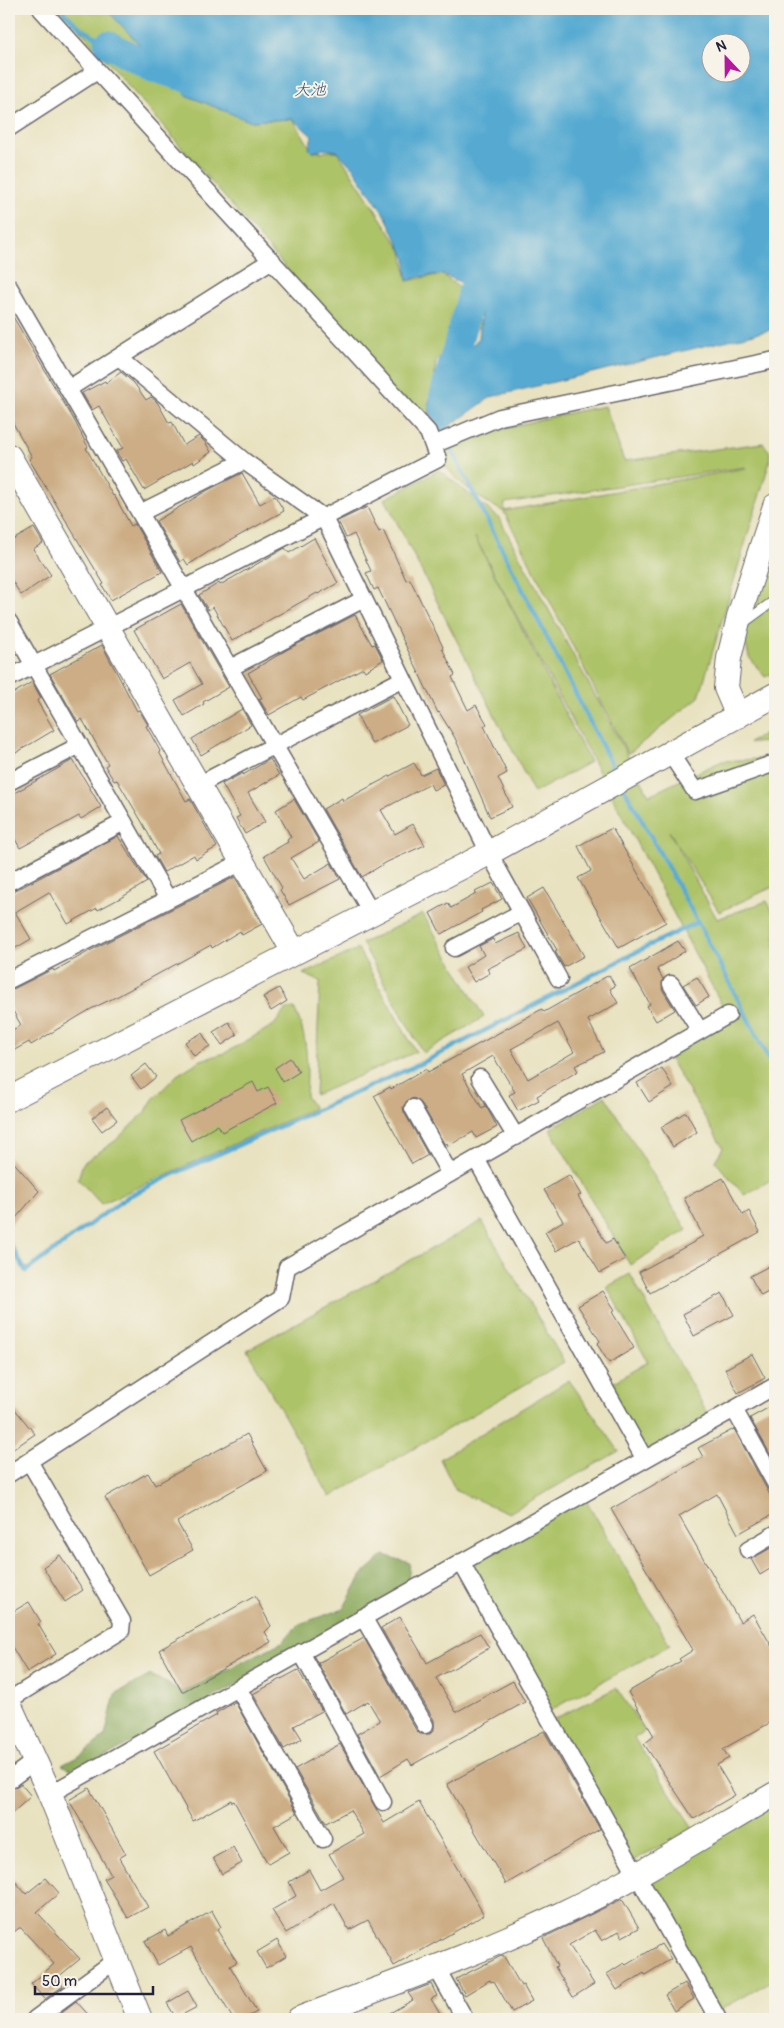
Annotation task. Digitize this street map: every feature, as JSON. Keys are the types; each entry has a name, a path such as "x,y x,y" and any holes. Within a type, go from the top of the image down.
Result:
{"street":[{"path":"9,678 438,459 428,432 41,9"},
{"path":"9,128 96,71"},
{"path":"68,389 272,260"},
{"path":"9,287 371,912"},
{"path":"119,357 244,461 324,518 489,853 559,979"},
{"path":"433,445 500,418 775,360"},
{"path":"9,456 294,952"},
{"path":"140,513 244,461"},
{"path":"738,716 726,688 729,658 736,628 775,506"},
{"path":"230,668 364,599"},
{"path":"9,622 168,899"},
{"path":"198,785 403,679"},
{"path":"9,1099 489,853 775,695"},
{"path":"9,782 80,745"},
{"path":"670,753 695,790 775,763"},
{"path":"9,882 124,822"},
{"path":"9,980 242,862"},
{"path":"454,948 522,912"},
{"path":"671,984 700,1031"},
{"path":"9,1474 281,1298 287,1267 728,1015"},
{"path":"480,1078 516,1137"},
{"path":"413,1108 450,1174"},
{"path":"476,1159 644,1458"},
{"path":"50,1794 644,1458 775,1386"},
{"path":"734,1409 775,1483"},
{"path":"9,1700 121,1631 122,1622 29,1461"},
{"path":"748,1550 775,1534"},
{"path":"461,1562 718,2019"},
{"path":"363,1617 425,1725"},
{"path":"301,1652 383,1802"},
{"path":"238,1688 323,1839"},
{"path":"9,1704 36,1760 140,2019"},
{"path":"9,1780 36,1760"},
{"path":"299,2019 498,1943 559,1915 636,1875 775,1794"},
{"path":"34,2019 116,1960"},
{"path":"436,1967 465,2019"}],"lane":[{"path":"736,628 775,600"}],"green space":[{"path":"62,9 112,9 249,121 293,119 313,152 337,151 402,251 407,281 442,274 471,297 480,326 436,361 428,432"},
{"path":"605,406 624,461 763,443 770,452 769,464 699,697 628,754 504,512 466,487 450,472 436,453 498,431 540,419","holes":["746,468 504,511 505,503"]},
{"path":"439,470 499,518 649,795 722,761 775,758 775,886 719,912 669,831 717,919 767,901 775,916 775,1195 771,1180 744,1195 715,1161 723,1148 665,1051 731,1022 475,537 590,762 534,793 385,499"},
{"path":"775,555 775,672 765,677 749,657 744,636"},
{"path":"775,727 775,742 749,743"},
{"path":"423,914 484,1017 423,1053 362,943"},
{"path":"358,949 416,1052 315,1095 320,981 303,974"},
{"path":"294,1008 299,1018 306,1051 306,1096 314,1108 101,1204 78,1179 83,1163 115,1141 146,1111 153,1099 177,1075 201,1060 225,1053 274,1025 286,1009"},
{"path":"605,1096 687,1230 630,1265 550,1129"},
{"path":"482,1221 564,1362 330,1497 247,1350"},
{"path":"630,1274 708,1415 645,1452 605,1387 648,1362 607,1287"},
{"path":"569,1380 619,1451 509,1513 456,1491 440,1459"},
{"path":"582,1493 670,1645 545,1713 461,1562"},
{"path":"384,1555 410,1563 407,1592 77,1772 62,1765 81,1755 105,1736 115,1694 151,1675 183,1692 282,1642 299,1624 343,1609 362,1575"},
{"path":"616,1688 645,1731 634,1738 693,1828 629,1863 550,1721"},
{"path":"775,1794 775,1979 715,2013 642,1872"}],"water":[{"path":"106,9 775,9 775,329 491,397 438,434 428,406 436,373 461,357 479,338 481,312 465,284 442,274 418,277 407,281 406,259 386,217 353,168 337,151 324,149 313,152 309,149 312,136 293,119 249,121 188,96"}],"building":[{"path":"9,310 74,420 88,447 86,448 113,496 131,526 135,524 162,572 111,600 102,585 104,584 29,459 32,457 9,416"},
{"path":"121,372 134,383 146,400 151,397 157,402 169,423 172,422 184,445 199,436 211,452 194,464 193,461 144,490 126,459 122,461 116,451 123,448 99,406 92,410 82,393 105,381 106,383"},
{"path":"242,473 260,504 275,496 284,511 213,549 188,565 184,559 180,562 156,521 208,490"},
{"path":"367,507 379,532 383,530 406,580 410,579 443,647 455,675 452,677 468,710 476,705 487,724 484,726 507,773 498,778 512,807 490,817 455,738 438,713 378,588 374,590 366,573 371,571 354,534 346,538 338,521"},
{"path":"34,528 43,543 33,549 51,575 21,595 9,576 9,542"},
{"path":"314,538 338,583 232,641 213,607 208,610 199,595 285,548 289,553"},
{"path":"181,604 229,687 184,716 175,700 202,684 190,663 162,679 134,630"},
{"path":"355,615 372,645 375,644 383,660 365,671 363,668 303,700 301,697 269,715 259,699 262,698 248,673 288,649"},
{"path":"102,645 137,711 139,710 148,725 146,726 186,801 190,799 217,847 196,859 194,855 164,872 155,856 159,854 142,822 117,780 114,781 105,766 108,764 82,719 78,722 50,674"},
{"path":"32,682 41,698 37,701 54,730 9,757 9,696"},
{"path":"393,696 408,725 372,744 357,715"},
{"path":"242,709 251,725 201,755 192,739"},
{"path":"270,759 279,775 248,793 265,822 245,834 236,818 240,816 222,784 243,773 243,775"},
{"path":"73,760 101,807 81,819 79,816 20,848 9,828 9,796"},
{"path":"414,763 421,775 436,768 444,785 433,790 430,784 381,810 395,834 413,824 425,845 387,862 362,877 323,809 342,798 343,801"},
{"path":"294,799 319,842 291,858 304,879 331,863 340,879 289,905 264,856 288,842 287,840 291,837 276,810"},
{"path":"612,828 666,922 619,948 578,878 591,871 578,846"},
{"path":"118,836 147,882 98,910 97,908 68,924 49,892 15,912 31,939 9,952 9,894"},
{"path":"235,877 262,924 242,935 240,931 212,948 211,945 91,1009 31,1045 29,1042 9,1053 9,1032 21,1025 9,1004 9,991 53,969 54,971 95,948"},
{"path":"493,883 502,899 441,934 430,913 448,903 451,908"},
{"path":"544,888 584,956 564,967 555,951 557,950 527,898"},
{"path":"519,933 527,949 487,969 490,973 474,982 465,967 484,955 479,946 493,939 495,944"},
{"path":"678,941 685,951 657,969 663,979 662,989 675,1010 656,1021 647,1006 650,1004 630,969"},
{"path":"609,975 615,986 610,989 618,1003 588,1020 604,1052 575,1066 578,1071 537,1096 539,1100 518,1111 509,1095 515,1092 493,1056 462,1074 482,1108 486,1106 497,1127 476,1138 473,1132 448,1146 447,1143 445,1145 421,1103 414,1098 408,1100 403,1107 404,1112 428,1155 412,1164 374,1096 390,1087 391,1089 426,1069 428,1072 542,1009 544,1012","holes":["558,1023 574,1052 528,1079 511,1049"]},
{"path":"697,977 709,997 696,1005 683,985"},
{"path":"279,988 287,1001 271,1011 263,997"},
{"path":"229,1022 237,1035 222,1045 213,1032"},
{"path":"202,1033 210,1046 194,1056 185,1042"},
{"path":"290,1058 299,1072 283,1082 275,1068"},
{"path":"146,1064 156,1077 141,1089 131,1076"},
{"path":"662,1068 673,1087 649,1102 637,1083"},
{"path":"253,1082 258,1092 268,1087 277,1103 222,1132 218,1125 191,1141 179,1120"},
{"path":"107,1107 117,1120 102,1131 92,1118"},
{"path":"686,1112 697,1132 673,1147 661,1127"},
{"path":"9,1157 39,1191 9,1226"},
{"path":"569,1175 581,1195 578,1196 606,1243 613,1239 625,1259 600,1273 579,1238 556,1251 545,1232 563,1221 544,1190"},
{"path":"723,1178 743,1215 749,1211 760,1232 650,1293 639,1272 703,1236 684,1198"},
{"path":"775,1263 775,1288 761,1296 750,1276"},
{"path":"603,1291 615,1310 612,1312 634,1348 609,1363 597,1344 600,1341 578,1306"},
{"path":"722,1293 734,1315 694,1336 683,1314"},
{"path":"752,1354 765,1378 738,1393 725,1369"},
{"path":"9,1402 35,1434 9,1452"},
{"path":"775,1404 775,1463 750,1418"},
{"path":"734,1429 770,1495 775,1493 775,1513 738,1534 717,1494 679,1516 740,1622 753,1614 775,1652 775,1720 723,1749 729,1758 717,1765 735,1795 694,1819 644,1744 654,1736 628,1692 681,1661 679,1659 693,1650 611,1509 703,1457 698,1448"},
{"path":"247,1434 267,1471 177,1522 193,1550 149,1575 105,1497 148,1473 155,1485"},
{"path":"771,1548 775,1554 775,1566 760,1575 751,1559"},
{"path":"60,1555 83,1590 65,1602 43,1567"},
{"path":"255,1596 271,1626 265,1632 271,1642 182,1692 159,1650"},
{"path":"29,1602 41,1622 38,1624 56,1654 27,1672 9,1642 9,1614"},
{"path":"400,1617 427,1663 480,1633 489,1648 436,1678 456,1712 513,1681 525,1702 412,1765 408,1759 380,1776 357,1734 380,1721 368,1701 346,1714 318,1663 364,1638 416,1730 420,1734 430,1734 434,1730 434,1720 381,1628"},
{"path":"298,1670 322,1711 294,1726 302,1739 284,1749 253,1694"},
{"path":"235,1702 297,1813 274,1826 289,1852 268,1864 234,1801 232,1802 231,1800 193,1821 154,1751 217,1715 216,1713"},
{"path":"544,1731 600,1829 506,1884 447,1784"},
{"path":"340,1744 384,1823 419,1802 484,1915 394,1966 368,1920 349,1930 334,1903 286,1933 272,1910 296,1896 289,1882 309,1870 320,1890 343,1877 329,1854 364,1834 350,1810 326,1823 295,1769"},
{"path":"21,1784 31,1796 9,1816 9,1790"},
{"path":"89,1788 126,1854 119,1858 148,1907 128,1918 104,1879 111,1875 69,1800"},
{"path":"233,1847 242,1863 222,1874 213,1858"},
{"path":"9,1874 26,1894 46,1878 59,1893 37,1912 80,1959 57,1978 63,1986 45,1999 31,1984 54,1964 21,1928 9,1936"},
{"path":"622,1899 639,1928 622,1937 619,1931 602,1941 595,1930 569,1945 594,1984 573,1997 555,1967 557,1966 543,1938"},
{"path":"212,1911 221,1927 217,1930 237,1962 230,1966 257,2012 243,2019 233,2019 191,1947 158,1965 145,1941 165,1930 168,1936"},
{"path":"277,1940 286,1956 266,1968 257,1952"},
{"path":"661,1944 671,1959 617,1990 607,1974"},
{"path":"503,1955 532,2001 512,2012 494,1981 491,1982 490,1980 465,1995 456,1979"},
{"path":"685,1983 694,1999 674,2011 665,1995"},
{"path":"431,1984 437,1996 431,1999 443,2019 379,2019 413,2000 408,1993"},
{"path":"188,1991 197,2007 176,2018 167,2003"},
{"path":"76,2001 92,2019 62,2019 58,2015"}],"waterway":[{"path":"60,9 81,28 108,44"},
{"name":"大池","path":"108,44 156,69 201,83"},
{"name":"大池","path":"443,397 481,260"},
{"path":"448,443 617,775"},
{"path":"623,786 698,922 775,1071"},
{"path":"9,1243 26,1271 127,1197 176,1173 424,1062 698,922"}]}
